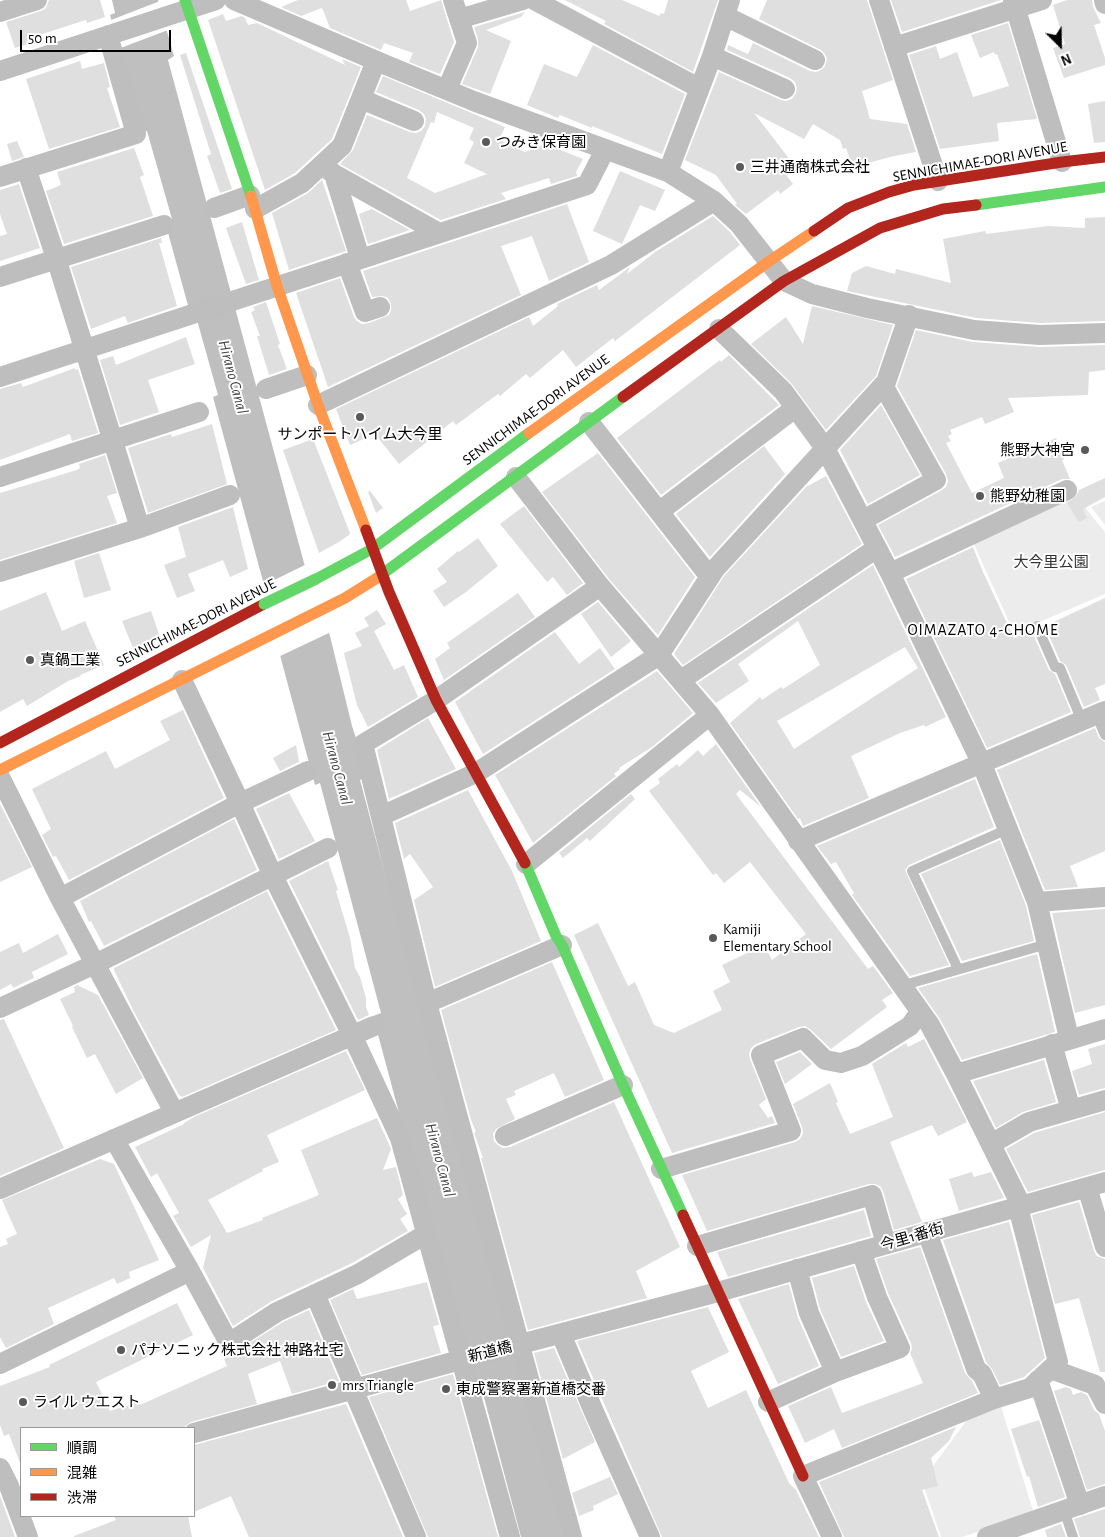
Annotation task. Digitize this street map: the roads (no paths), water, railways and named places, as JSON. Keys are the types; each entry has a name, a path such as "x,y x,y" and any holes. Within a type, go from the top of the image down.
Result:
{"main road":[{"path":"187,5 307,375 382,575 436,700 526,864 556,936 562,945 661,1169 803,1476"},
{"name":"SENNICHIMAE-DORI AVENUE","path":"0,743 372,549 511,446 768,262 848,208 889,192 938,181 1105,157"},
{"path":"0,770 325,609 382,575 589,422 784,282 880,228 943,209 1105,187"}],"street":[{"path":"0,12 37,0"},
{"path":"0,71 164,17 187,5 216,0"},
{"path":"447,89 467,43 456,9 523,0"},
{"path":"534,0 699,88"},
{"path":"879,0 938,181"},
{"path":"894,47 1014,4 1042,0"},
{"path":"1104,0 1105,4"},
{"path":"246,2 376,61 476,102 668,172 714,201 739,224 784,282 812,294 866,308 909,315 974,330 1040,335 1105,333"},
{"path":"1014,4 1062,162"},
{"path":"668,172 728,8 815,60"},
{"path":"0,177 136,134 111,34"},
{"path":"712,56 785,88"},
{"path":"214,208 252,202 302,183 328,170 342,146 376,61"},
{"path":"361,100 414,121"},
{"path":"0,377 587,185 605,150"},
{"path":"26,168 140,528"},
{"path":"328,170 439,233"},
{"path":"328,170 354,261 365,312 380,307"},
{"path":"318,405 611,265 714,201"},
{"path":"0,276 164,225"},
{"path":"381,816 476,773 659,655 710,577 886,382 909,315"},
{"path":"719,329 782,391 825,448 890,573 981,762 1037,902 1047,944 1071,1110"},
{"path":"266,389 307,375"},
{"path":"863,520 936,480 883,385"},
{"path":"660,511 795,408"},
{"path":"0,477 199,412"},
{"path":"589,422 710,577"},
{"path":"516,477 600,586 710,715 930,1025 991,1144 1020,1206 1058,1362 1030,1388 994,1399 803,1476 832,1537"},
{"path":"890,573 1067,490"},
{"path":"0,572 140,528 230,495"},
{"path":"681,680 877,548"},
{"path":"572,1537 427,1003 363,744 436,700 600,586"},
{"path":"182,680 273,876 352,1035 400,1138 510,1537"},
{"path":"526,864 710,715"},
{"path":"798,841 1094,715"},
{"path":"60,898 240,802 308,770"},
{"path":"0,777 60,898 174,1112"},
{"path":"0,1008 95,964 328,848"},
{"path":"1037,902 1105,897"},
{"path":"427,1003 562,945"},
{"path":"661,1169 791,1131 761,1055 803,1038 825,1060 841,1063 862,1056 910,1026 920,1012"},
{"path":"0,1189 374,1026"},
{"path":"956,1074 1105,1028"},
{"path":"506,1136 623,1085"},
{"path":"991,1144 1029,1122 1105,1100"},
{"path":"114,1139 229,1343 277,1312 358,1274 426,1234"},
{"path":"1096,1184 1105,1247"},
{"name":"今里1番街","path":"560,1334 718,1292 1096,1184"},
{"path":"697,1246 872,1195 886,1244"},
{"path":"927,1232 976,1369 982,1374 994,1399"},
{"path":"768,1402 834,1372 900,1348 877,1297 861,1251"},
{"path":"797,1269 809,1313 834,1372"},
{"path":"0,1364 190,1271"},
{"path":"315,1294 416,1537"},
{"path":"560,1334 650,1537"},
{"name":"新道橋","path":"195,1433 354,1388 560,1334"},
{"path":"1044,1375 1095,1385 1105,1404"},
{"path":"1044,1375 1072,1508"},
{"path":"8,1481 20,1515"},
{"path":"987,1537 1105,1496"},
{"path":"21,1517 28,1537"}],"lane":[{"path":"1037,626 1055,667 1060,668 1094,715 1105,735"},
{"path":"958,969 912,871 1008,829"},
{"path":"901,986 1047,944"},
{"path":"1072,1508 1073,1537"}],"water":[{"name":"Hirano Canal","path":"112,0 158,0 174,56 168,60 304,563 330,636 352,726 368,776 360,780 562,1537 521,1537 482,1390 474,1392 373,1016 381,1013 320,783 315,785 281,659 264,585 213,397 218,395 197,320 192,320 167,229 172,219 147,131 143,132 110,15 115,13"}],"place":[{"name":"つみき保育園","path":"486,142"},
{"name":"三井通商株式会社","path":"740,167"},
{"name":"サンポートハイム大今里","path":"360,417"},
{"name":"熊野大神宮","path":"1085,450"},
{"name":"熊野幼稚園","path":"980,496"},
{"name":"真鍋工業","path":"30,660"},
{"name":"Kamiji Elementary School","path":"713,938"},
{"name":"パナソニック株式会社 神路社宅","path":"121,1350"},
{"name":"mrs Triangle","path":"332,1385"},
{"name":"東成警察署新道橋交番","path":"446,1389"},
{"name":"ライル ウエスト","path":"23,1402"}],"district":[{"name":"OIMAZATO 4-CHOME","path":"983,630"}],"park label":[{"name":"大今里公園","path":"1051,562"}]}
